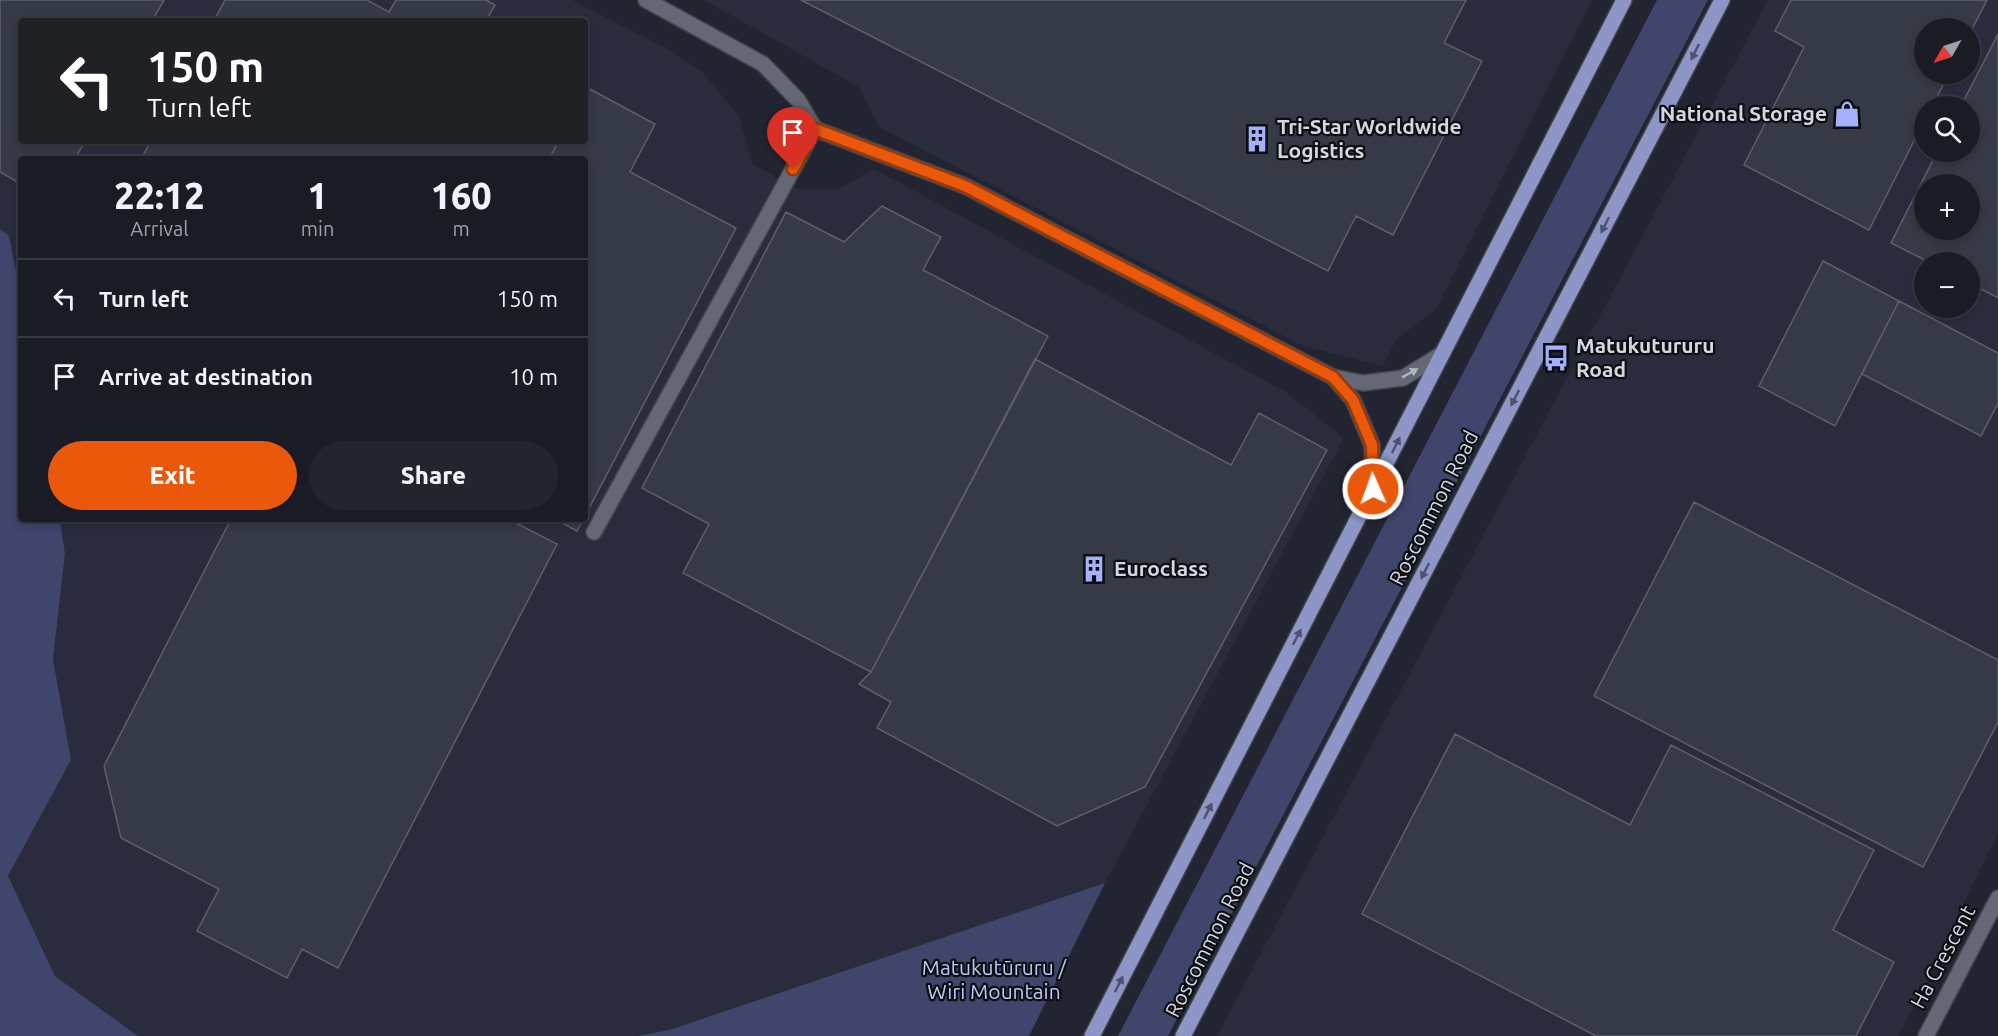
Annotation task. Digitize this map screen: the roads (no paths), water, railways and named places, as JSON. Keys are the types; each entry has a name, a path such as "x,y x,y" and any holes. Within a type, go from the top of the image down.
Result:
{"main road":[{"path":"1092,1036 1624,0"},
{"name":"Roscommon Road","path":"1183,1036 1722,0"}],"street":[{"path":"646,0 763,64 798,100 815,129 965,186 1333,377 1363,382 1403,378 1442,354"},
{"path":"594,532 815,129"},
{"path":"1333,377 1353,400 1372,445 1373,489"},
{"name":"Ha Crescent","path":"1926,1036 1998,898"}],"place":[{"name":"National Storage","path":"1847,114"},
{"name":"Tri-Star Worldwide Logistics","path":"1257,139"},
{"name":"Matukutururu Road","path":"1556,358"},
{"name":"Euroclass","path":"1094,569"}],"park label":[{"name":"Matukutūruru / Wiri Mountain","path":"994,980"}]}
